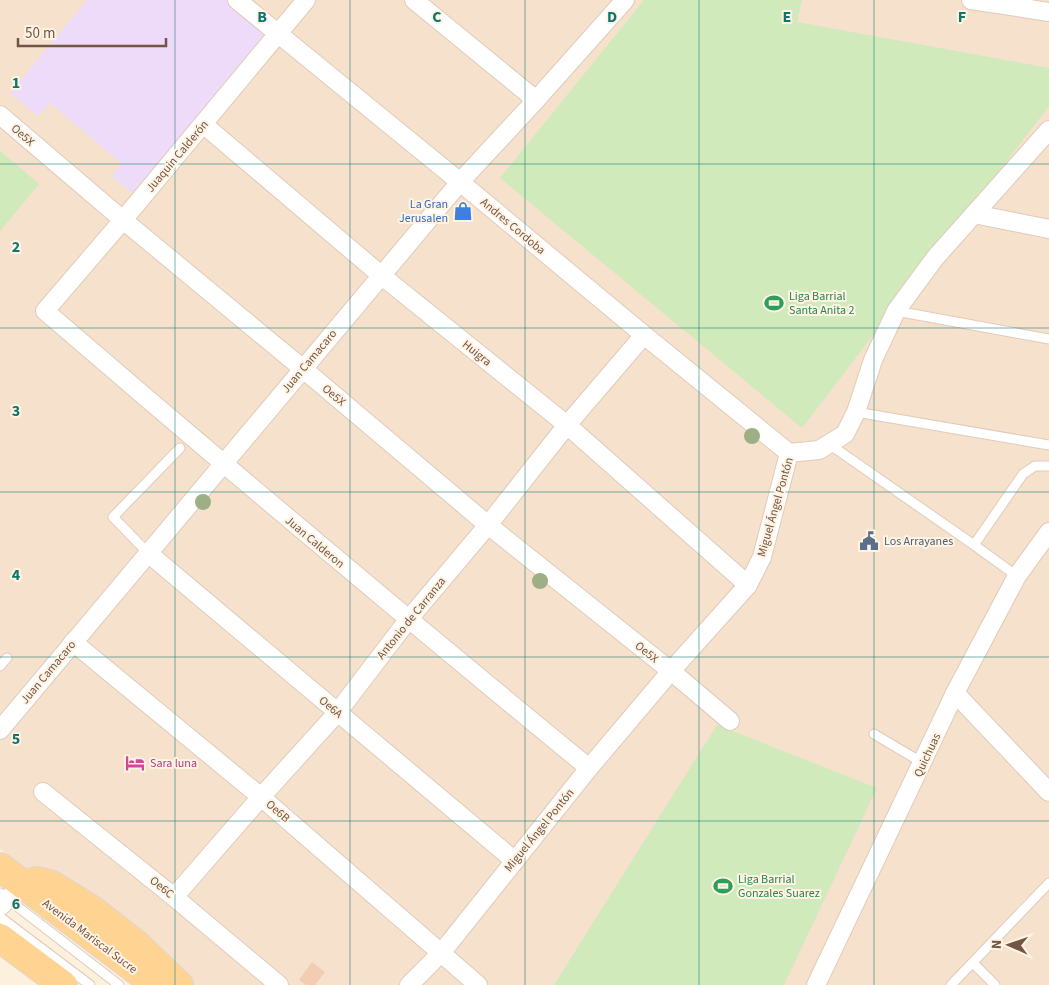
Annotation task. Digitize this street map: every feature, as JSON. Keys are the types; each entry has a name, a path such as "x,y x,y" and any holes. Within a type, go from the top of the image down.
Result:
{"main road":[{"name":"Avenida Mariscal Sucre","path":"0,868 8,896 156,985"},
{"path":"8,896 36,881 52,884 94,911 137,945 179,985"},
{"path":"0,938 63,985"}],"street":[{"name":"Andres Cordoba","path":"237,0 789,453"},
{"name":"Juaquin Calderón","path":"45,311 306,0"},
{"path":"414,0 536,100"},
{"path":"971,0 1049,12"},
{"name":"Juan Camacaro","path":"0,730 302,368 460,182 536,100 617,3"},
{"name":"Oe5X","path":"0,115 488,525 671,671 730,721"},
{"name":"Huigra","path":"203,124 382,276 567,425 748,585"},
{"name":"Miguel Ángel Pontón","path":"409,985 442,952 589,768 671,671 748,585 762,558 789,453 819,450 845,434 856,412 873,360 896,311 935,258 1049,130"},
{"path":"974,214 1049,229"},
{"name":"Juan Calderon","path":"45,311 222,464 589,768"},
{"name":"Antonio de Carranza","path":"174,897 337,713 408,620 488,525 567,425 644,335"},
{"name":"Quichuas","path":"816,985 955,693 1017,576 1049,532"},
{"name":"Oe6A","path":"148,553 515,861"},
{"name":"Oe6B","path":"73,642 261,797 478,985"},
{"path":"955,693 1049,792"},
{"name":"Oe6C","path":"43,792 174,897 279,985"}],"lane":[{"path":"896,311 1049,339"},
{"path":"856,412 1049,445"},
{"path":"829,444 1017,576"},
{"path":"148,553 114,517 180,448"},
{"path":"974,544 1023,474 1035,466 1049,466"},
{"path":"0,666 7,658"},
{"path":"874,734 923,763"},
{"path":"951,985 1049,883"},
{"path":"8,896 119,985"},
{"path":"0,917 90,985"},
{"path":"973,963 995,985"}],"shaded area":[{"path":"0,0 1049,0 1049,985 178,985 0,849"},
{"path":"87,0 228,0 268,33 135,195 112,176 122,164 50,103 38,116 10,93"}],"green space":[{"name":"Liga Barrial Santa Anita 2","path":"644,0 802,0 797,22 1049,68 1049,106 802,428 500,178"},
{"path":"0,151 39,184 0,231"},
{"name":"Liga Barrial Gonzales Suarez","path":"717,725 877,788 784,985 554,985"}],"building":[{"name":"La Gran Jerusalen","path":"465,207 468,209 463,217 458,213"},
{"path":"312,962 325,972 315,985 306,985 299,980"}],"place":[{"name":"La Gran Jerusalen","path":"463,211"},
{"name":"Liga Barrial Santa Anita 2","path":"774,303"},
{"name":"Los Arrayanes","path":"869,541"},
{"name":"Sara luna","path":"135,763"},
{"name":"Liga Barrial Gonzales Suarez","path":"723,886"}]}
